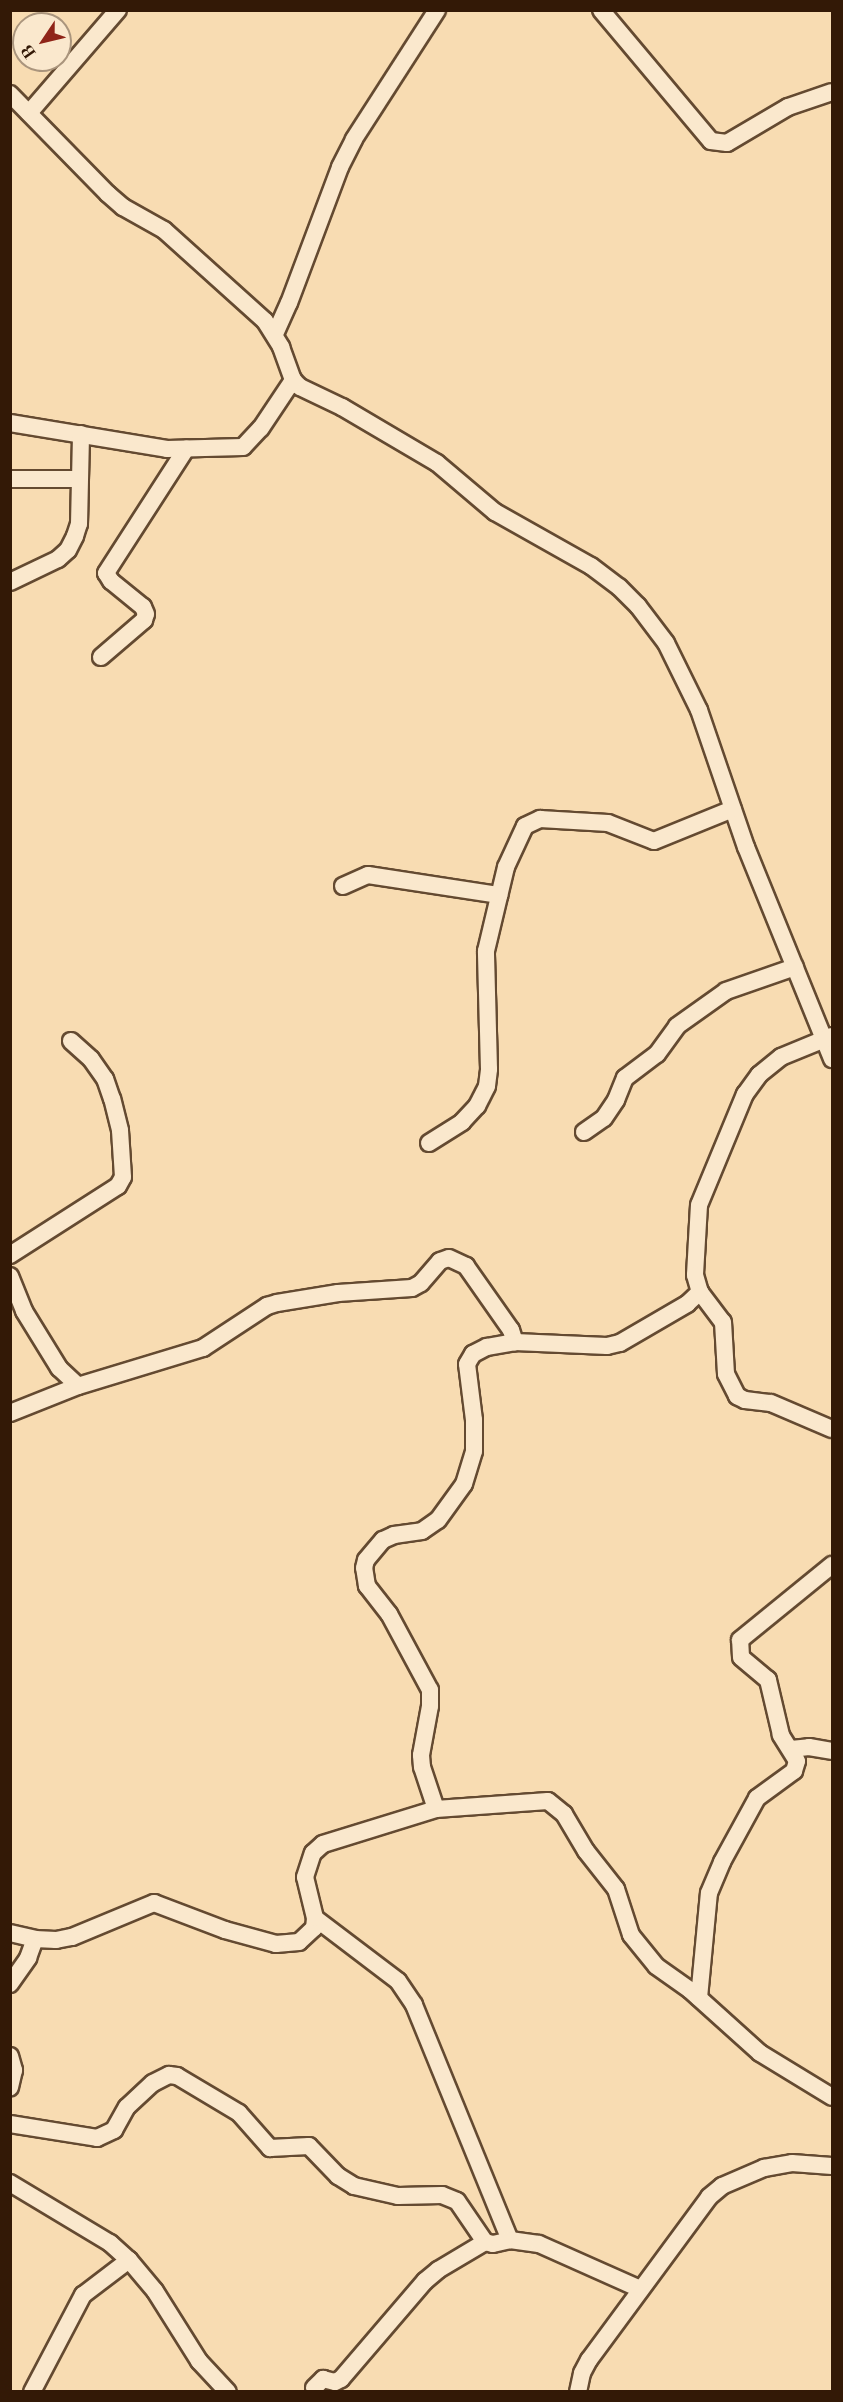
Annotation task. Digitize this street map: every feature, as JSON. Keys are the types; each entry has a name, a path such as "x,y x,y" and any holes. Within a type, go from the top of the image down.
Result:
{"street":[{"path":"29,113 118,10"},
{"path":"275,334 319,227 339,167 354,139 437,10"},
{"path":"601,10 711,141 727,143 788,107 832,92"},
{"path":"10,94 108,194 123,207 164,230 265,321 275,334 292,380 313,395 342,407 437,463 495,512 591,566 619,587 638,606 666,643 699,710 733,809 795,967 828,1038 832,1059"},
{"path":"10,423 127,444 186,449 243,447 261,428 292,380"},
{"path":"10,582 58,559 68,550 79,524 81,434"},
{"path":"101,657 144,620 146,614 143,607 106,573 186,449"},
{"path":"10,478 79,479"},
{"path":"429,1143 462,1122 477,1106 487,1086 489,1069 486,951 506,867 525,825 532,821 557,819 608,823 654,841 733,809"},
{"path":"343,886 368,875 499,895"},
{"path":"584,1132 604,1118 616,1100 625,1078 657,1054 677,1026 726,991 795,967"},
{"path":"828,1038 780,1057 759,1076 745,1094 699,1205 695,1275 700,1292 723,1322 726,1374 737,1396 745,1400 771,1403 832,1428"},
{"path":"10,1255 118,1186 123,1177 123,1148 105,1079 91,1059 71,1041"},
{"path":"10,1413 78,1386 203,1348 267,1306 277,1302 338,1293 412,1288 421,1283 440,1261 449,1258 465,1266 511,1330 515,1342"},
{"path":"10,1276 24,1311 60,1368 78,1386"},
{"path":"436,1809 422,1767 421,1755 430,1706 430,1690 389,1614 367,1587 364,1568 366,1560 383,1540 394,1535 422,1531 438,1520 464,1485 474,1451 474,1420 467,1364 473,1354 488,1347 515,1342 607,1346 620,1343 687,1304 700,1292"},
{"path":"699,1998 709,1893 725,1853 757,1798 794,1771 797,1761 781,1735 768,1680 741,1657 740,1640 832,1565"},
{"path":"791,1749 809,1747 832,1751"},
{"path":"10,1933 35,1939 56,1940 72,1937 154,1903 225,1930 276,1944 299,1942 314,1929 315,1918 305,1877 313,1853 323,1844 436,1809 539,1800 556,1806 586,1851 616,1889 631,1935 656,1966 699,1998 760,2053 832,2097"},
{"path":"315,1918 398,1981 414,2006 510,2240"},
{"path":"10,1984 28,1958 35,1939"},
{"path":"10,2056 14,2070 10,2088"},
{"path":"10,2124 97,2138 114,2130 127,2107 153,2083 169,2075 177,2076 239,2113 270,2148 309,2146 345,2182 398,2196 442,2195 458,2201 485,2242 493,2244 510,2240 549,2247 640,2289"},
{"path":"578,2391 585,2366 709,2197 722,2186 764,2168 792,2163 832,2166"},
{"path":"10,2183 110,2243 129,2260 151,2284 199,2361 228,2391"},
{"path":"314,2388 323,2379 335,2382 341,2379 425,2281 438,2270 485,2242"},
{"path":"32,2391 83,2295 129,2260"}]}
